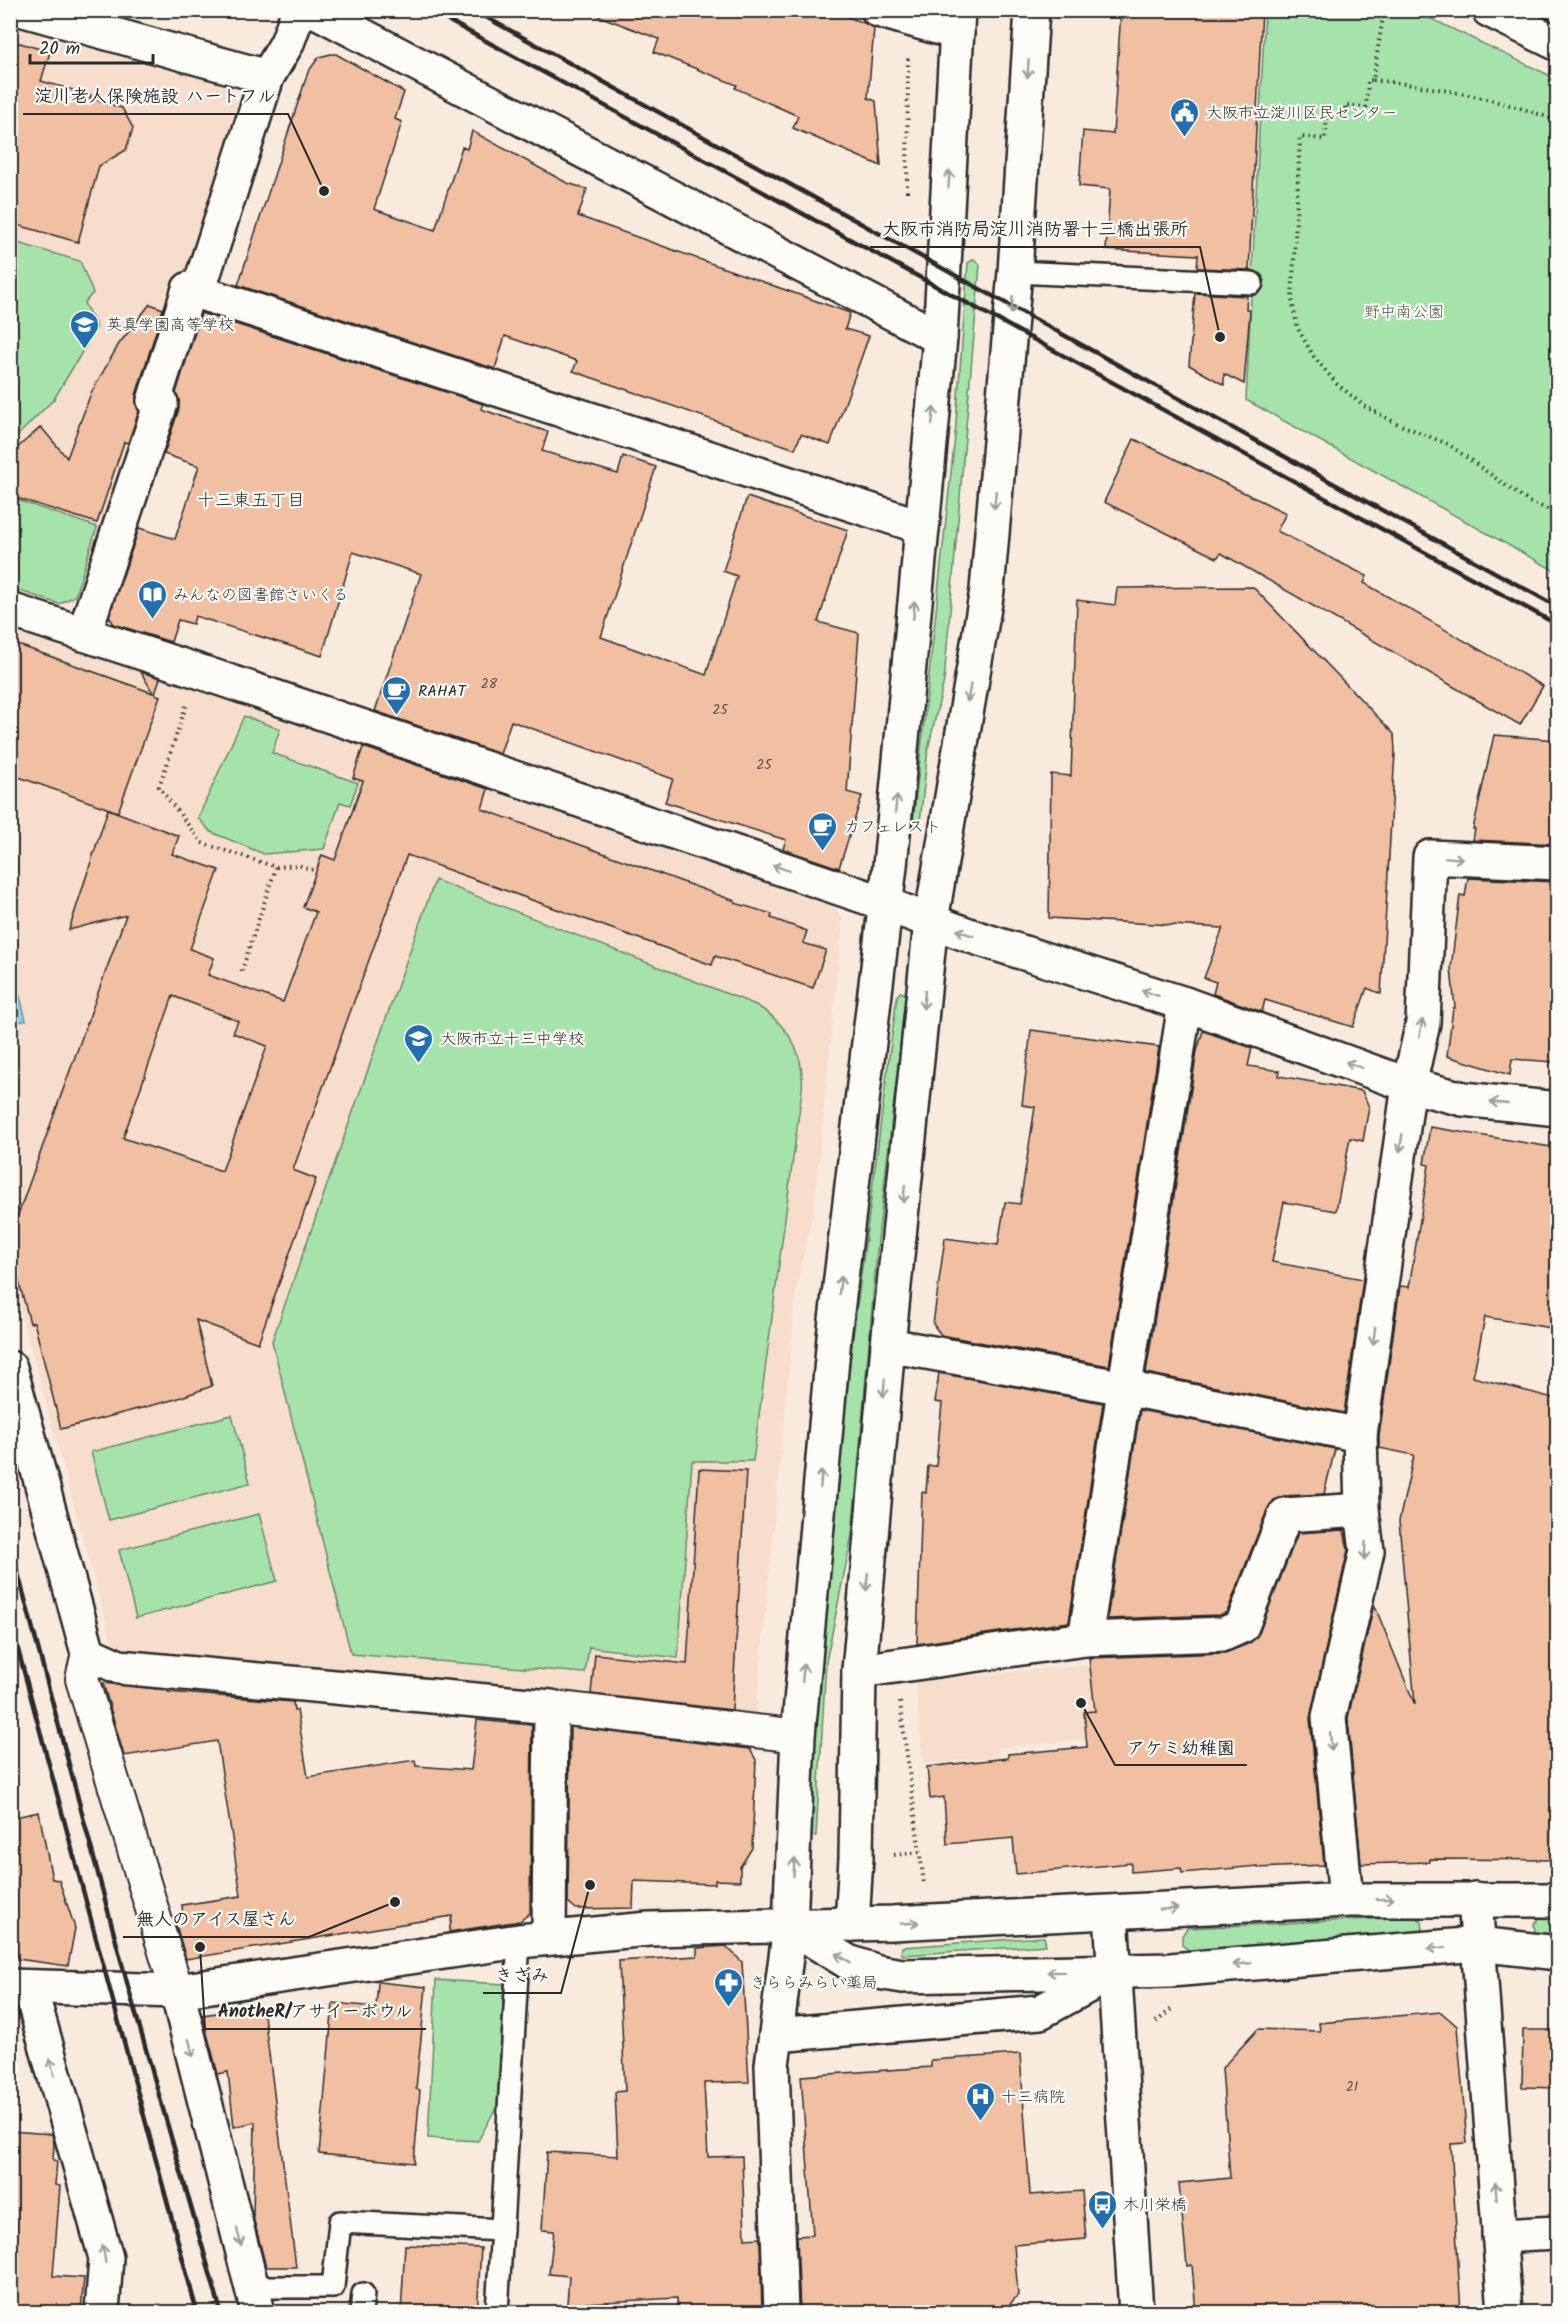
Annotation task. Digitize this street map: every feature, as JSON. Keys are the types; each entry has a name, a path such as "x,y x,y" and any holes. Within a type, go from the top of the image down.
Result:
{"street":[{"path":"24,10 267,77"},
{"path":"198,292 267,77 287,43 299,10"},
{"path":"314,10 940,338"},
{"path":"781,2313 772,2066 790,1926 798,1736 834,1337 885,904 940,338 958,22 878,10"},
{"path":"852,1924 856,1858 859,1671 888,1345 931,921 987,590 1015,272 1032,10"},
{"path":"1489,10 1557,44"},
{"path":"84,634 161,404 154,401 189,289 921,527"},
{"path":"10,610 198,671 885,904 974,937 1185,1004 1409,1085 1463,1099 1557,1109"},
{"path":"1346,1900 1329,1717 1367,1551 1362,1510 1360,1435 1409,1085 1423,1023 1430,857 1557,863"},
{"path":"1085,1639 1185,1004"},
{"path":"888,1345 1125,1388 1360,1435"},
{"path":"10,1368 88,1653 82,1679 177,1991 254,2300"},
{"path":"859,1671 1085,1639 1224,1634 1242,1626 1285,1515 1362,1510"},
{"path":"88,1653 119,1667 551,1707 798,1736"},
{"path":"534,1940 551,1707"},
{"path":"1474,1899 1505,2313"},
{"path":"102,2313 106,2258 20,1987 177,1991 534,1940 649,1929 1111,1914 1346,1900 1557,1900"},
{"path":"1111,1914 1136,2313"},
{"path":"790,1926 849,1962 878,1972 903,1976 1171,1970 1477,1944 1557,1953"},
{"path":"776,2035 1040,2012 1114,1971"},
{"path":"1499,2236 1557,2233"}],"lane":[{"path":"1015,272 1252,283"},
{"path":"497,2313 502,2230 534,1940"},
{"path":"254,2300 333,2287 340,2222 502,2230"}],"path":[{"path":"1373,80 1384,10"},
{"path":"1557,121 1472,94 1420,85 1368,80 1366,107 1345,105 1345,116 1327,114 1325,139 1300,137 1292,284 1293,313 1304,343 1336,384 1364,406 1398,424 1448,444 1529,502 1557,513"},
{"path":"198,671 159,788 202,843 276,867 298,865 316,871"},
{"path":"241,973 276,867"},
{"path":"895,1666 924,1884 933,1890"},
{"path":"1157,2022 1173,2009"}],"shaded area":[{"name":"英真学園高等学校","path":"10,24 228,82 240,107 78,598 61,607 11,590"},
{"name":"大阪市立十三中学校","path":"10,623 833,906 843,919 814,1208 797,1283 755,1724 115,1655 11,1277"},
{"path":"1248,1650 1126,1735 998,1748 999,1757 923,1764 915,1681"}],"green space":[{"name":"野中南公園","path":"1265,11 1415,11 1557,79 1557,572 1246,400"},
{"path":"11,241 80,261 93,293 84,303 97,327 54,399 11,442"},
{"path":"974,259 980,265 944,681 928,749 920,822 913,823 955,436 968,263"},
{"path":"11,498 97,527 75,596 59,604 11,588"},
{"path":"244,716 280,729 272,753 358,783 350,805 340,802 324,849 264,854 211,832 198,818"},
{"path":"435,880 756,1005 785,1030 801,1064 802,1090 753,1461 692,1461 678,1658 589,1647 585,1673 351,1654 272,1341"},
{"path":"900,992 906,994 878,1240 852,1535 826,1662 816,1836 808,1835 821,1645 846,1392 897,996"},
{"path":"232,1415 250,1483 109,1520 91,1452"},
{"path":"259,1514 277,1581 136,1618 119,1550"},
{"path":"1415,1917 1422,1921 1423,1931 1413,1939 1190,1951 1182,1945 1182,1936 1187,1928"},
{"path":"1540,1918 1557,1920 1557,1938 1542,1937 1535,1932 1534,1924"},
{"path":"1044,1937 1046,1945 903,1955 901,1952 902,1947"},
{"path":"436,1980 504,1984 498,2104 478,2141 428,2138"}],"water":[{"path":"11,962 26,1020 10,1024"}],"building":[{"path":"591,10 829,10 874,28 868,98 876,101 881,166 793,128 798,116 735,88 737,85 654,52 659,39 591,13"},
{"name":"大阪市立淀川区民センター","path":"1121,10 1262,10 1249,270 1197,268 1198,255 1106,250 1110,189 1079,186 1083,131 1113,134"},
{"path":"10,40 50,52 41,81 91,95 90,98 122,108 133,128 126,150 99,166 78,242 10,223"},
{"path":"336,54 404,92 395,119 402,122 374,209 435,230 462,147 467,149 472,131 567,183 587,189 578,216 850,313 845,329 869,336 830,445 801,434 795,449 573,371 577,361 505,336 495,369 238,285 308,72 319,57"},
{"path":"1195,293 1247,296 1246,309 1250,310 1244,384 1224,374 1224,385 1189,365"},
{"path":"150,304 163,309 136,395 136,405 139,411 128,443 124,442 97,523 10,496 10,454 41,427 67,458 91,393 119,344"},
{"path":"201,313 483,404 481,409 548,432 542,451 618,474 623,456 656,467 601,637 706,675 737,576 723,571 747,497 848,530 818,622 859,633 847,792 862,796 839,868 783,849 786,840 665,802 673,779 511,721 500,754 375,711 421,574 353,552 322,656 195,616 193,624 178,620 171,642 114,624 109,617 139,528 175,539 199,466 164,454 179,409 176,393"},
{"path":"1134,439 1286,513 1277,531 1367,576 1364,583 1543,686 1520,725 1221,553 1217,558 1104,502"},
{"path":"1253,587 1394,734 1395,752 1381,994 1367,988 1353,1027 1265,1000 1262,1012 1213,994 1216,982 1204,978 1223,928 1049,918 1051,774 1071,776 1077,600 1115,605 1117,588"},
{"path":"10,642 153,693 141,672 160,678 155,694 160,696 118,812 10,774"},
{"path":"1494,735 1557,740 1557,844 1473,840 1475,829 1473,829"},
{"path":"363,747 488,789 482,809 735,901 735,903 772,914 771,918 807,931 803,943 826,950 813,988 715,956 712,965 407,855 293,1170 316,1179 258,1343 196,1320 212,1386 176,1399 61,1429 34,1322 30,1323 10,1249 10,1237 126,915 69,930 108,809 179,836 172,854 219,870 190,949 214,958 208,975 283,1002 316,912 303,907 322,855 335,860 363,781 353,778","holes":["173,996 238,1021 233,1033 267,1046 222,1171 123,1138"]},
{"path":"1468,878 1557,882 1555,1062 1512,1059 1510,1075 1447,1056 1453,1008 1455,1008 1451,968 1460,895 1465,896"},
{"path":"1031,1030 1159,1047 1109,1366 941,1335 933,1324 945,1238 998,1245 1005,1202 1020,1204 1035,1107 1022,1105"},
{"path":"1203,1031 1252,1048 1248,1066 1280,1071 1279,1076 1362,1091 1369,1107 1363,1141 1350,1138 1336,1211 1284,1202 1272,1262 1363,1279 1344,1413 1146,1373 1197,1051"},
{"path":"1430,1127 1557,1148 1557,1329 1485,1317 1473,1377 1557,1399 1557,1717 1553,1717 1557,1860 1430,1859 1430,1862 1361,1864 1348,1718 1374,1604 1415,1705 1399,1521 1414,1455 1379,1448 1379,1436 1400,1286 1409,1287 1429,1165 1424,1164"},
{"path":"939,1373 1103,1403 1069,1622 917,1644 922,1492 926,1493 928,1466 936,1466 942,1403 935,1402"},
{"path":"1140,1410 1335,1449 1324,1494 1283,1496 1274,1500 1268,1508 1227,1612 1220,1615 1107,1619"},
{"path":"699,1469 746,1471 732,1710 591,1694 595,1654 687,1664"},
{"path":"1344,1530 1348,1550 1310,1718 1324,1865 1258,1868 1258,1866 1182,1873 1181,1868 1131,1872 1131,1863 1016,1874 1013,1838 947,1844 944,1797 930,1799 927,1767 1008,1758 1008,1754 1087,1747 1084,1712 1095,1711 1089,1658 1225,1653 1250,1643 1259,1633 1298,1533"},
{"path":"103,1683 168,1690 168,1692 293,1702 294,1711 297,1710 308,1777 415,1760 416,1766 471,1770 477,1720 532,1725 530,1913 520,1921 449,1932 452,1916 186,1959 174,1918 183,1916 182,1905 241,1896 217,1741 124,1756"},
{"path":"570,1727 750,1749 756,1760 752,1848 740,1867 740,1881 715,1880 715,1884 634,1881 633,1908 576,1909 568,1902"},
{"path":"39,1812 52,1879 59,1880 75,1928 68,1966 10,1958 10,1818"},
{"path":"726,1946 742,1962 749,2082 704,2083 708,2157 742,2156 745,2239 760,2238 762,2313 678,2313 677,2298 567,2304 569,2276 549,2274 554,2231 542,2230 547,2152 618,2156 615,2092 625,2091 619,1961 697,1956 697,1948"},
{"path":"378,1982 426,1987 416,2089 420,2090 414,2163 319,2154 333,2003 376,2007"},
{"path":"263,2007 296,2267 266,2267 253,2217 255,2122 234,2127 228,2072 218,2074 202,2015"},
{"path":"1441,2012 1457,2026 1467,2143 1451,2144 1461,2313 1196,2313 1192,2265 1187,2266 1179,2183 1230,2178 1222,2068 1258,2029 1320,2031 1319,2023"},
{"path":"1523,2030 1557,2030 1557,2088 1522,2087"},
{"path":"1020,2054 1030,2195 1082,2191 1086,2239 1014,2245 1018,2295 1009,2305 942,2313 800,2313 797,2236 813,2235 801,2076 931,2067 931,2060"},
{"path":"10,2131 52,2134 53,2160 57,2161 55,2185 60,2186 53,2276 84,2278 81,2310 58,2308 57,2313 10,2313"},
{"path":"405,2245 481,2248 477,2313 401,2313"}],"railway":[{"path":"429,10 1558,625"},
{"path":"473,10 1558,607"},
{"path":"10,1543 129,1990 221,2312"},
{"path":"10,1620 197,2312"}],"place":[{"name":"大阪市立淀川区民センター","path":"1185,138"},
{"name":"淀川老人保険施設 ハートフル","path":"324,191"},
{"name":"大阪市消防局淀川消防署十三橋出張所","path":"1220,337"},
{"name":"英真学園高等学校","path":"85,350"},
{"name":"みんなの図書館さいくる","path":"152,620"},
{"name":"RAHAT","path":"397,716"},
{"name":"カフェレスト","path":"823,852"},
{"name":"大阪市立十三中学校","path":"419,1064"},
{"name":"アケミ幼稚園","path":"1081,1703"},
{"name":"きざみ","path":"590,1885"},
{"name":"無人のアイス屋さん","path":"395,1902"},
{"name":"AnotheR/アサイーボウル","path":"200,1947"},
{"name":"きららみらい薬局","path":"729,2008"},
{"name":"十三病院","path":"980,2122"},
{"name":"木川栄橋","path":"1102,2230"}],"district":[{"name":"十三東五丁目","path":"251,500"}]}
